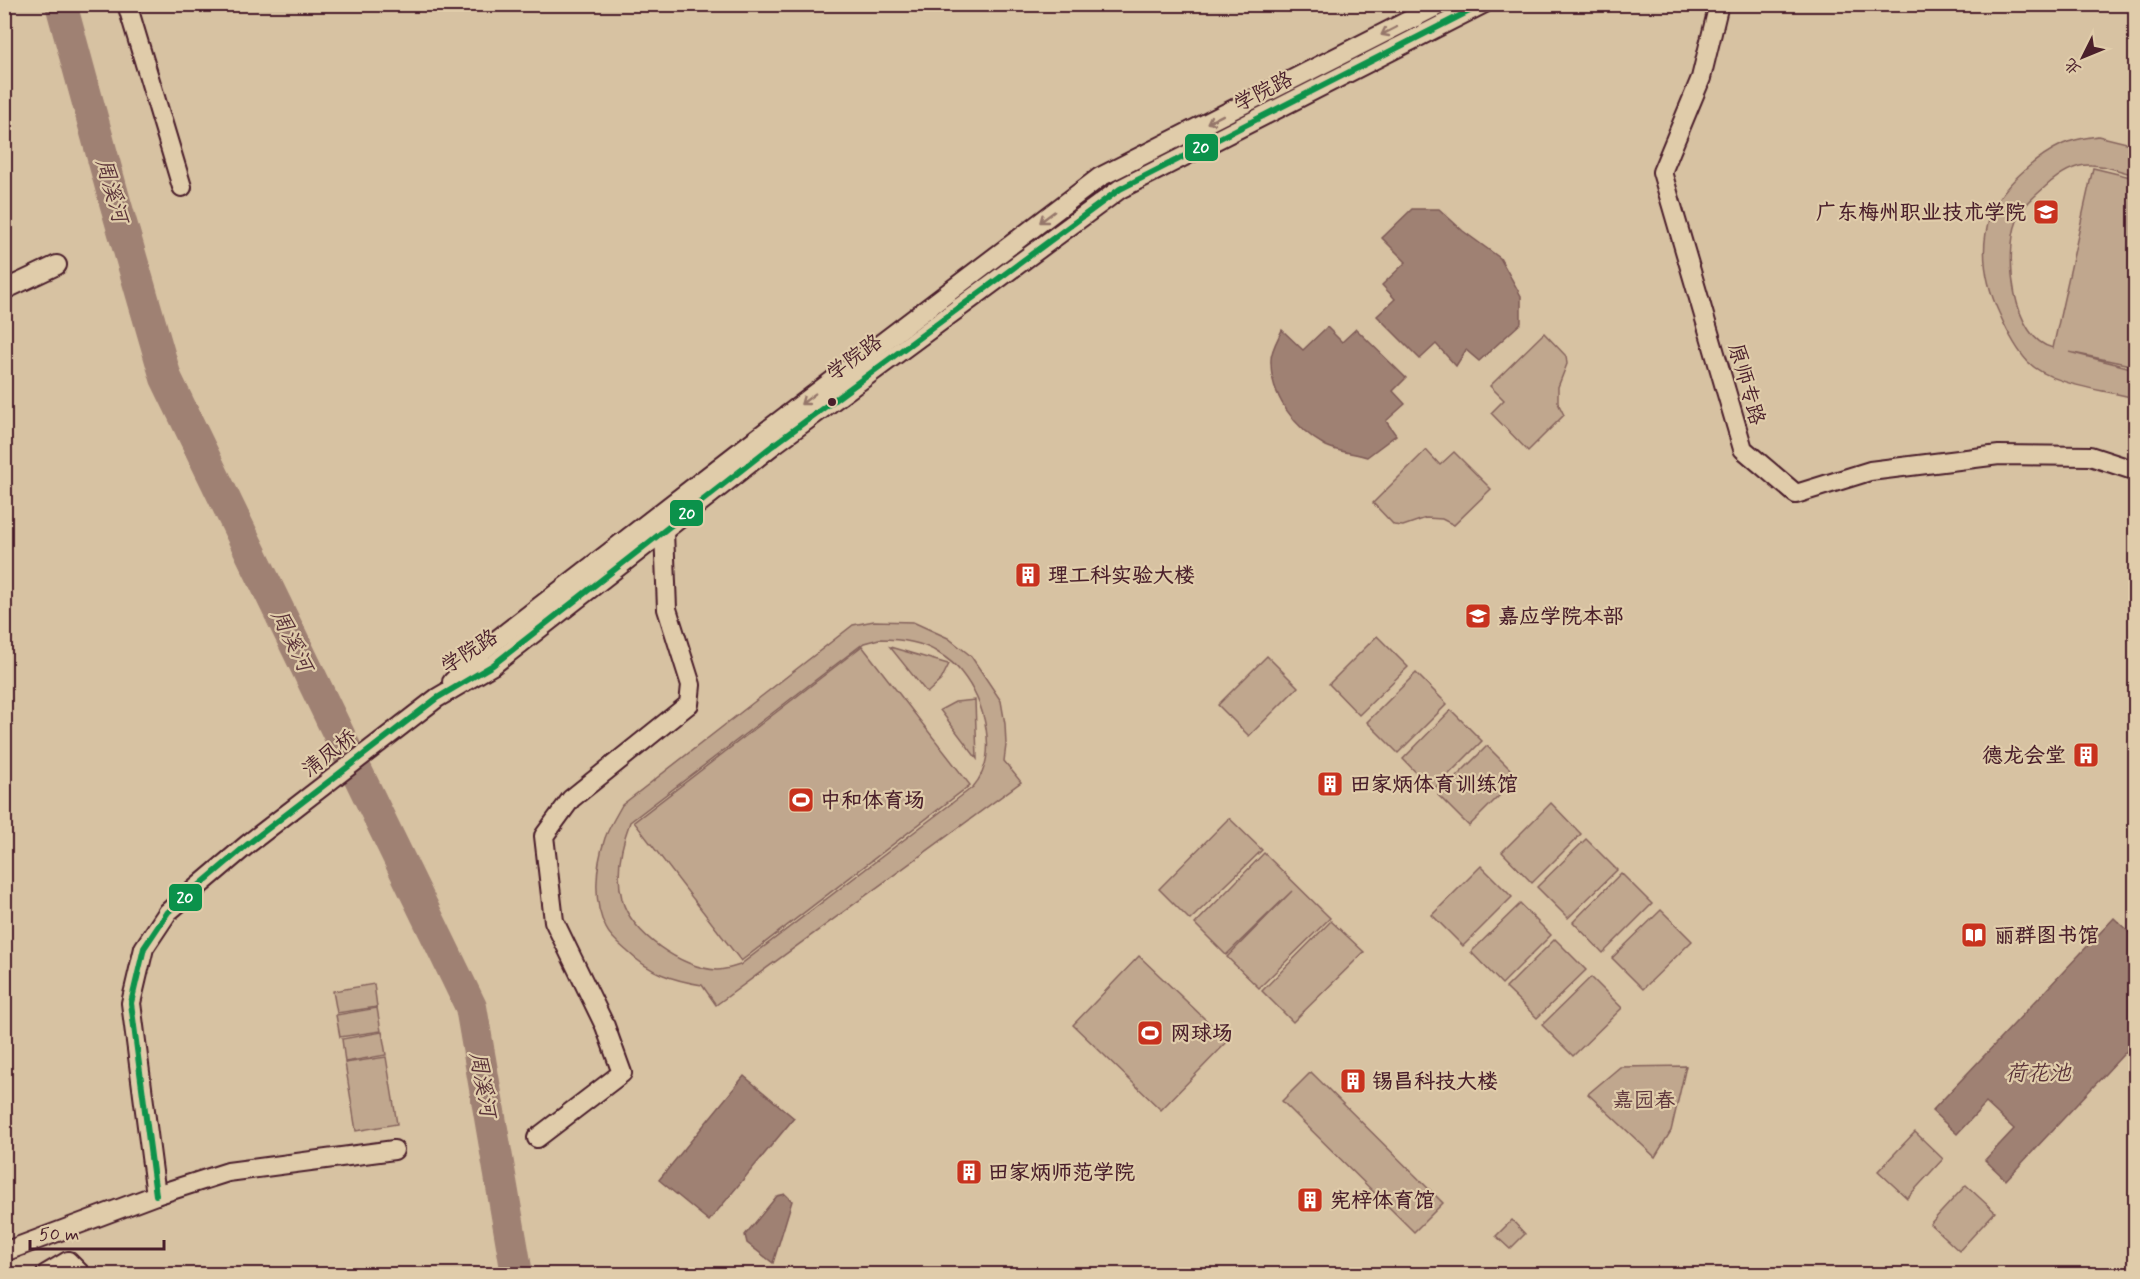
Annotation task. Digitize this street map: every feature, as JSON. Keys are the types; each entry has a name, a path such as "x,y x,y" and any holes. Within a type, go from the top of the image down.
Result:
{"street":[{"path":"127,4 183,187"},
{"name":"学院路","path":"437,698 481,652 758,437 1100,177 1441,4"},
{"name":"学院路","path":"437,698 493,665 782,439 1120,189 1483,4"},
{"name":"原师专路","path":"1719,4 1701,78 1662,172 1743,449 1796,494 1870,471 1999,455 2090,456 2136,471"},
{"path":"4,290 57,265"},
{"path":"537,1138 622,1073 605,1026 554,921 544,836 572,799 689,704 691,685 667,609 664,531"},
{"name":"清凤桥","path":"156,1195 131,1003 144,948 168,912 248,844 437,698"},
{"path":"4,1252 156,1195 228,1172 394,1150"},
{"path":"46,1275 68,1261 81,1275"}],"green space":[{"path":"2098,136 2135,145 2135,175 2102,166 2085,165 2066,171 2050,182 2029,202 2019,216 2013,236 2012,273 2020,313 2028,329 2039,341 2053,348 2093,168 2135,178 2135,366 2069,352 2135,369 2135,398 2064,381 2038,370 2028,362 2012,340 2000,315 1991,292 1986,267 1987,229 1994,206 2001,195 2020,174 2053,149 2071,141"},
{"path":"1544,333 1566,356 1567,364 1558,387 1558,403 1564,415 1528,451 1491,413 1504,400 1490,386"},
{"path":"1426,450 1440,465 1454,452 1491,489 1454,525 1442,519 1426,518 1403,526 1394,525 1373,503"},
{"path":"874,621 913,622 948,638 971,656 1001,701 1005,724 1004,761 1021,782 716,1005 702,985 671,978 653,970 636,959 608,931 602,918 597,895 599,860 605,838 622,805 853,625","holes":["886,639 909,641 930,648 956,666 970,684 982,713 987,745 986,760 973,787 740,965 720,970 703,968 674,956 660,947 635,924 622,899 619,879 620,859 630,822 864,643"]},
{"path":"1377,636 1408,667 1359,715 1329,684"},
{"path":"862,646 970,785 741,961 634,822"},
{"path":"890,647 949,664 941,680 927,693"},
{"path":"1267,656 1298,687 1249,736 1218,705"},
{"path":"1416,673 1447,704 1398,753 1367,722"},
{"path":"975,700 977,759 940,710 955,702"},
{"path":"1451,710 1482,741 1433,790 1403,759"},
{"path":"1487,746 1518,777 1469,826 1438,795"},
{"path":"1551,803 1581,834 1532,883 1502,852"},
{"path":"1229,818 1262,850 1190,920 1159,889"},
{"path":"1586,839 1617,870 1568,918 1537,887"},
{"path":"1264,853 1330,918 1259,988 1227,957 1292,891 1226,955 1195,924"},
{"path":"1481,866 1512,897 1463,946 1432,915"},
{"path":"1621,873 1652,904 1603,953 1573,922"},
{"path":"1520,904 1551,935 1502,984 1471,952"},
{"path":"1661,910 1692,941 1643,989 1612,958"},
{"path":"1331,921 1364,952 1293,1022 1262,991"},
{"path":"1555,939 1586,970 1537,1018 1506,988"},
{"name":"网球场","path":"1139,956 1228,1041 1161,1110 1073,1025"},
{"path":"1591,977 1622,1008 1573,1056 1542,1025"},
{"path":"374,984 377,1007 337,1013 333,991"},
{"path":"377,1008 381,1031 340,1037 336,1015"},
{"path":"382,1032 386,1055 345,1062 342,1039"},
{"path":"386,1057 397,1124 356,1131 345,1063"},
{"name":"嘉园春","path":"1686,1066 1671,1131 1655,1157 1588,1094 1620,1067"},
{"path":"1311,1072 1443,1203 1414,1232 1282,1101"},
{"path":"1915,1132 1943,1159 1907,1198 1878,1171"},
{"path":"1966,1185 1995,1212 1959,1251 1930,1224"},
{"path":"1512,1220 1525,1234 1510,1249 1496,1236"}],"water":[{"path":"1412,209 1439,209 1463,231 1500,258 1521,296 1521,323 1479,361 1466,350 1456,366 1436,344 1420,359 1377,316 1395,299 1382,285 1406,262 1382,238"},
{"path":"1327,327 1342,342 1356,329 1406,378 1393,391 1405,404 1386,421 1396,435 1367,457 1331,448 1315,439 1286,410 1275,386 1271,356 1282,330 1303,350"},
{"name":"荷花池","path":"2114,918 2135,938 2135,1042 2006,1180 1985,1160 2014,1129 1986,1103 1957,1134 1932,1111"},
{"path":"744,1076 794,1118 709,1221 659,1180"},
{"path":"785,1194 792,1201 773,1263 747,1243 745,1235 777,1196"}],"waterway":[{"name":"周溪河","path":"61,4 166,378 471,1007 517,1274"}],"transit line":[{"name":"20","path":"156,1195 131,1003 144,948 168,912 248,844 437,698 493,665 772,446 1120,189 1483,4"}],"place":[{"name":"广东梅州职业技术学院","path":"2046,212"},
{"name":"理工科实验大楼","path":"1028,575"},
{"name":"嘉应学院本部","path":"1478,616"},
{"name":"德龙会堂","path":"2086,755"},
{"name":"田家炳体育训练馆","path":"1330,784"},
{"name":"中和体育场","path":"801,800"},
{"name":"丽群图书馆","path":"1974,935"},
{"name":"网球场","path":"1150,1033"},
{"name":"锡昌科技大楼","path":"1353,1081"},
{"name":"田家炳师范学院","path":"969,1172"},
{"name":"宪梓体育馆","path":"1310,1200"}]}
